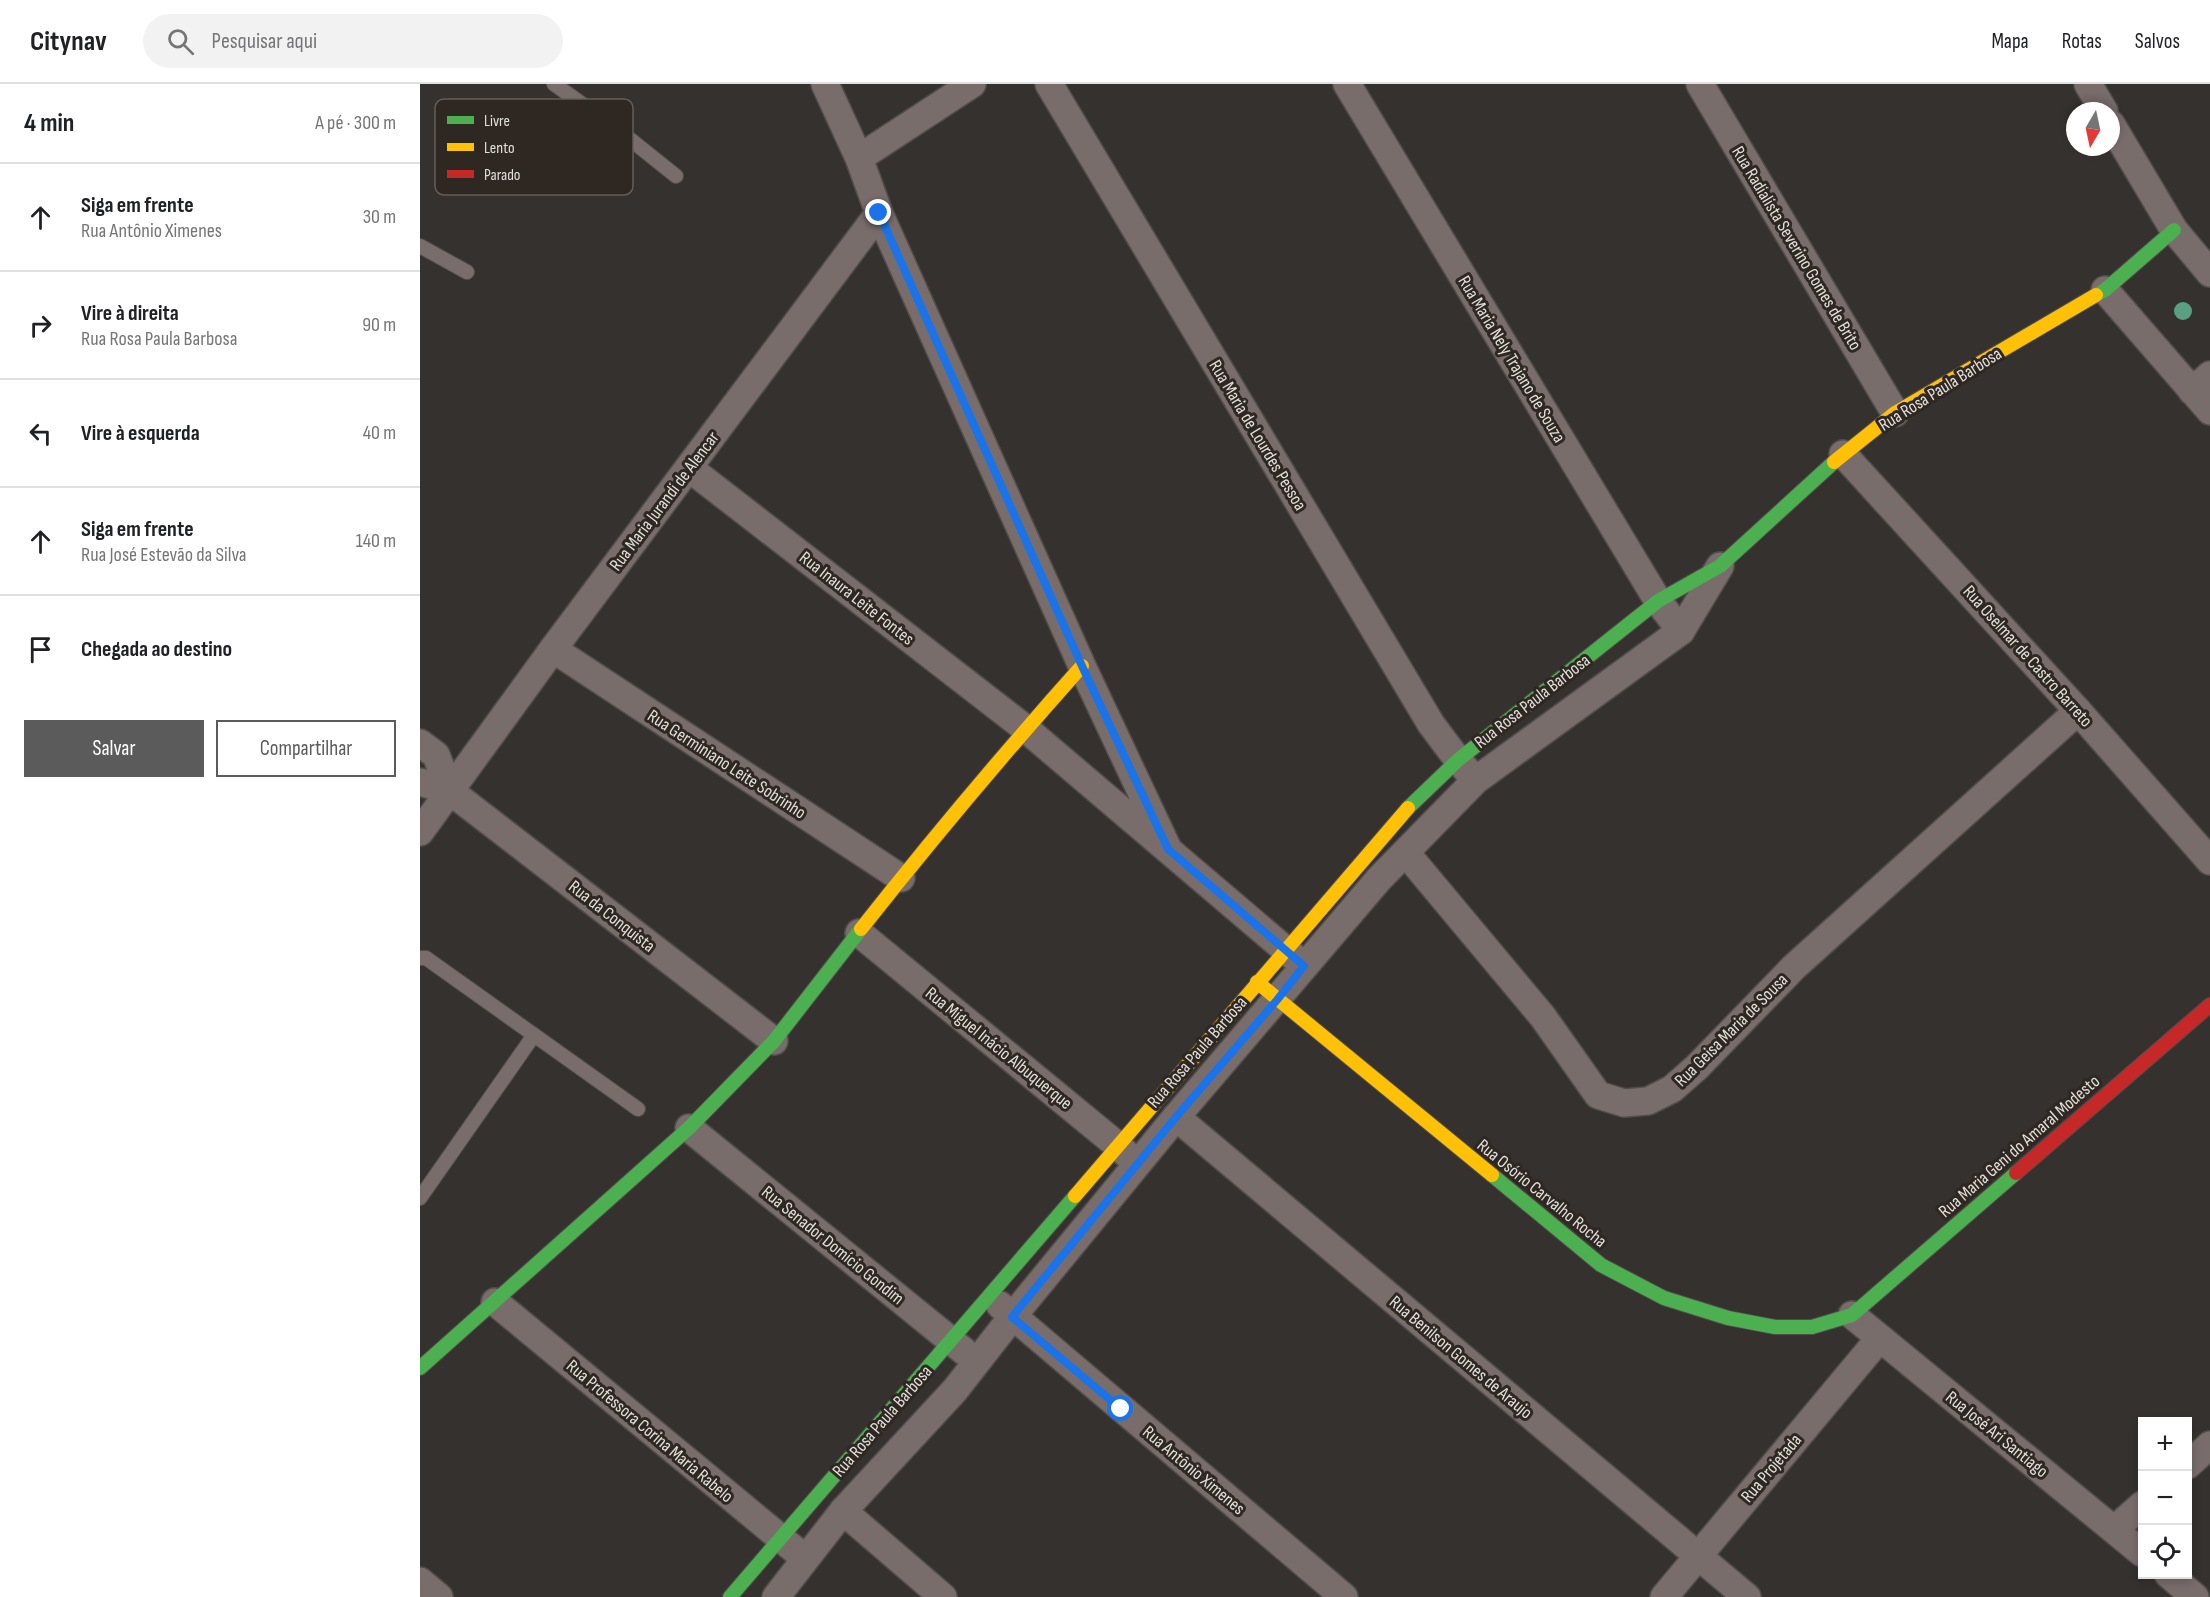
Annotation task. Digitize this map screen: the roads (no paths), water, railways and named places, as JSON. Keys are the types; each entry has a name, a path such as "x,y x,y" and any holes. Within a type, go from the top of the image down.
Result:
{"street":[{"path":"825,84 859,158 879,213 1082,666 1168,849"},
{"path":"859,158 972,84"},
{"name":"Rua Maria de Lourdes Pessoa","path":"1049,84 1431,724 1476,780"},
{"name":"Rua Maria Nely Trajano de Souza","path":"1347,84 1658,601 1681,631"},
{"name":"Rua Radialista Severino Gomes de Brito","path":"1700,84 1895,413"},
{"path":"2088,84 2099,102"},
{"path":"2120,139 2174,230 2210,273"},
{"name":"Rua Maria Jurandi de Alencar","path":"420,832 553,649 879,213"},
{"name":"Rua Rosa Paula Barbosa","path":"776,1597 843,1511 956,1390 1012,1317 1176,1117 1277,1000 1294,958 1418,797 1458,760 1658,601 1719,566 1843,454 1895,413 2105,290 2174,230"},
{"path":"2105,290 2201,383 2210,411"},
{"name":"Rua Oselmar de Castro Barreto","path":"1843,454 2078,711 2210,861"},
{"name":"Rua Inaura Leite Fontes","path":"689,468 1026,729 1294,958"},
{"name":"Rua Rosa Paula Barbosa","path":"730,1597 952,1341 1257,982 1294,958 1406,853 1476,780 1681,631 1719,566"},
{"name":"Rua Germiniano Leite Sobrinho","path":"553,649 901,878"},
{"path":"420,1368 689,1128 774,1041 901,878 1082,666"},
{"name":"Rua Geisa Maria de Sousa","path":"1406,853 1543,1017 1598,1095 1624,1103 1648,1101 1672,1089 1698,1067 1794,967 2078,711"},
{"path":"420,743 436,755 450,791"},
{"path":"420,782 450,791"},
{"name":"Rua da Conquista","path":"450,791 774,1041"},
{"name":"Rua Miguel Inácio Albuquerque","path":"859,933 1117,1145 1138,1165"},
{"name":"Rua Osório Carvalho Rocha","path":"1257,982 1601,1265 1664,1298 1728,1318 1775,1327 1812,1327 1852,1315"},
{"name":"Rua Maria Geni do Amaral Modesto","path":"1852,1315 2210,1005"},
{"name":"Rua Benilson Gomes de Araujo","path":"1176,1117 1747,1597"},
{"name":"Rua Senador Domício Gondim","path":"689,1128 977,1362"},
{"name":"Rua Antônio Ximenes","path":"990,1296 1344,1597"},
{"name":"Rua Professora Corina Maria Rabelo","path":"495,1302 806,1559"},
{"name":"Rua José Ari Santiago","path":"1852,1315 2138,1549"},
{"name":"Rua Projetada","path":"1664,1597 1879,1338"},
{"path":"2192,1461 2210,1445"},
{"path":"2115,1529 2138,1509"},
{"path":"843,1511 943,1597"},
{"path":"2173,1579 2194,1597"},
{"path":"420,1581 439,1597"}],"lane":[{"path":"554,84 575,99"},
{"path":"633,142 676,176"},
{"path":"420,246 467,272"},
{"path":"420,958 426,958 638,1109"},
{"path":"420,1198 534,1035"}]}
